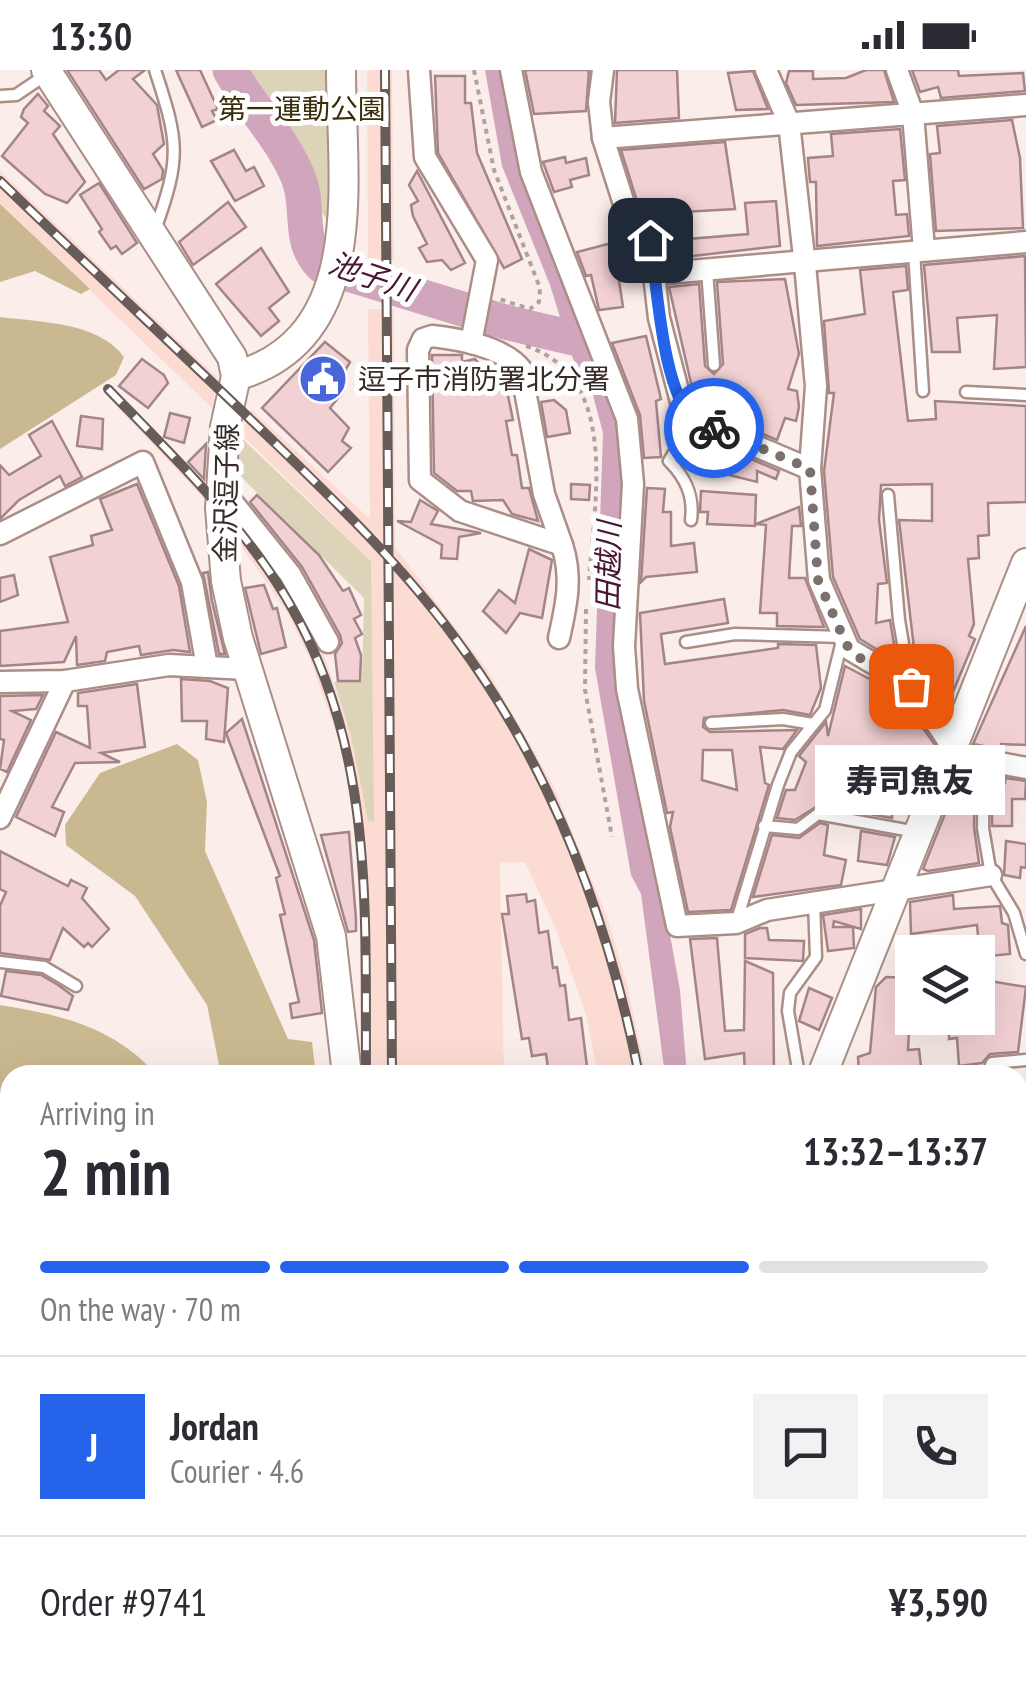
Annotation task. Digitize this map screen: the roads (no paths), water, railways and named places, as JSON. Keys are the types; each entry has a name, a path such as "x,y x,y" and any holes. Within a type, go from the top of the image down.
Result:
{"main road":[{"path":"47,72 219,333 236,376 272,364 292,346 328,294 341,242 341,70"},
{"name":"金沢逗子線","path":"236,376 225,427 221,488 226,581 247,670 331,936 346,1065"},
{"path":"826,1065 1026,563"}],"street":[{"path":"419,70 421,144 487,260 474,336"},
{"path":"511,70 532,172 627,419 633,484 624,646 628,690 677,926 736,924 767,910 991,875"},
{"path":"603,70 599,102 603,138 625,208 650,240 668,357 680,402 694,420 810,469"},
{"path":"766,70 789,124 816,386 810,469 818,580 849,649 911,686 952,751 984,762 1026,768"},
{"path":"897,70 913,114 919,251"},
{"path":"603,138 1026,105"},
{"path":"655,274 1026,242"},
{"path":"559,638 568,595 569,565 562,545 544,494 526,380 515,361 474,336 423,339 418,350 420,480 460,511 562,545"},
{"path":"0,534 143,462 192,582 207,668"},
{"path":"221,488 290,574 328,642"},
{"path":"0,682 65,681 169,665 247,670"},
{"path":"0,818 65,681"}],"lane":[{"path":"153,236 175,174 175,135 155,70"},
{"path":"0,96 16,95 47,72"},
{"path":"919,251 922,390"},
{"path":"707,270 714,365"},
{"path":"966,392 1026,395"},
{"path":"690,520 693,506 684,476 669,461 694,420"},
{"path":"888,495 899,620 911,686"},
{"path":"686,642 735,634 843,637 825,710 791,752 764,826 736,924"},
{"path":"711,723 783,719 814,724"},
{"path":"984,762 983,828 991,875 1014,913 1026,954"},
{"path":"764,826 798,828 818,814 918,832"},
{"path":"797,1065 788,1011 790,993 816,957 814,902"},
{"path":"0,962 44,967 76,986"},
{"path":"991,1065 1026,1060"}],"water":[{"name":"田越川","path":"485,70 502,70 518,151 616,410 625,479 615,631 680,990 686,1065 664,1065 641,894 631,875 595,668 603,433 591,388 573,359 550,285 502,166"}],"waterway":[{"name":"池子川","path":"230,70 291,162 302,188 309,245 322,266 505,322 573,338"}],"railway":[{"path":"385,70 392,1065"},
{"path":"0,181 346,513 414,586 455,638 520,739 571,846 611,959 637,1065"},
{"path":"108,389 251,546 304,630 329,691 346,752 357,814 363,877 366,1065"}],"place":[{"name":"逗子市消防署北分署","path":"323,379"},
{"name":"寿司魚友","path":"911,686"}],"park label":[{"name":"第一運動公園","path":"302,109"}]}
